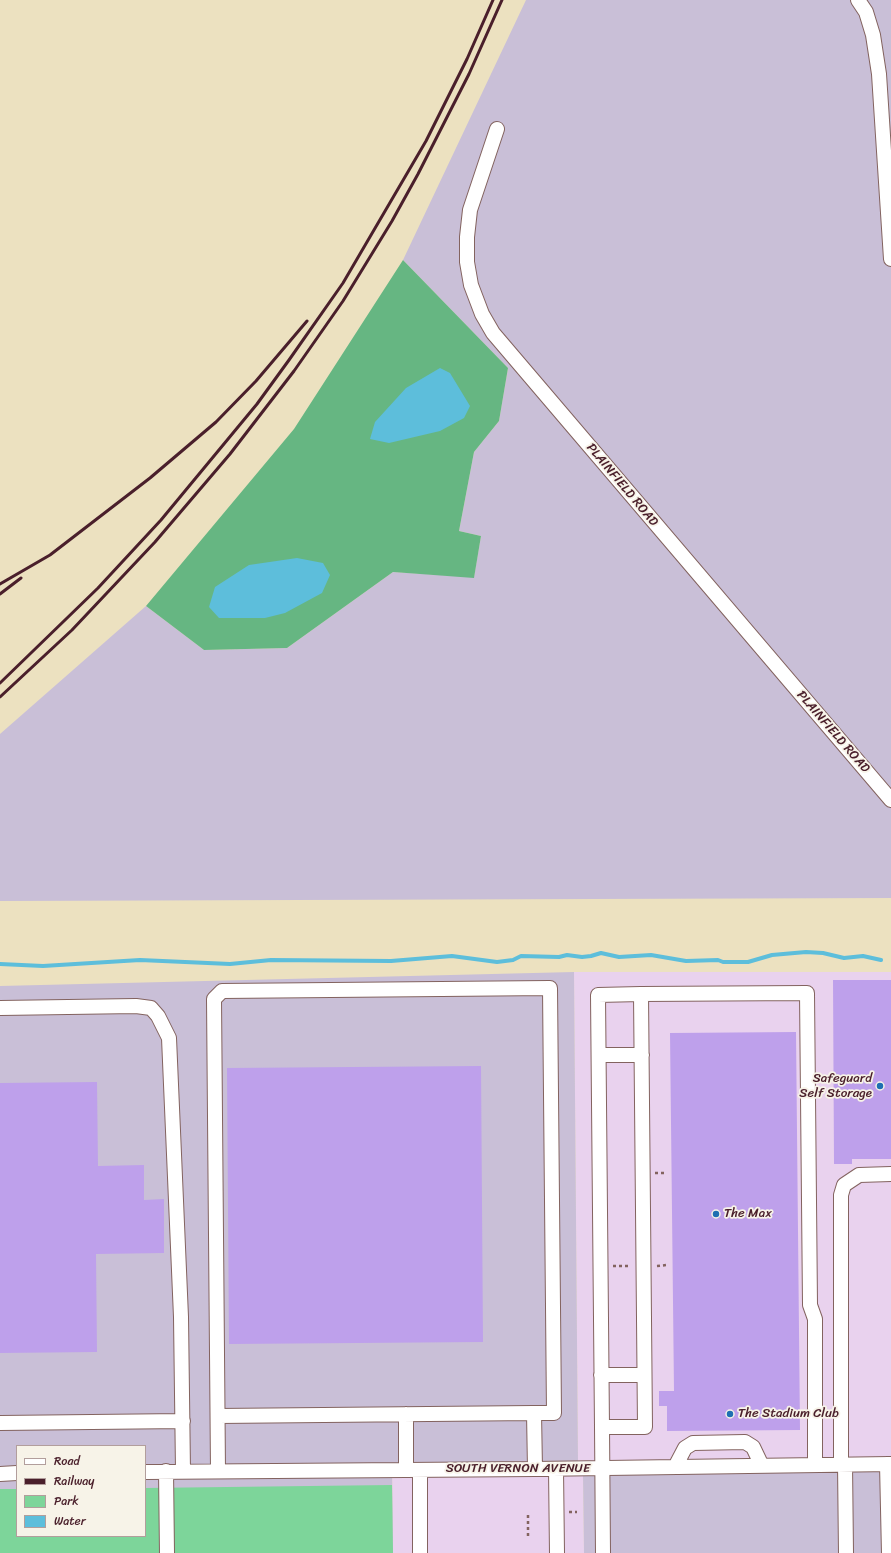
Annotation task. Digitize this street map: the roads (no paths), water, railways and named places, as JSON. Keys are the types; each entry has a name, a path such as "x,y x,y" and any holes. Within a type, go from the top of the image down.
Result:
{"street":[{"path":"858,0 866,12 873,35 879,74 891,259"},
{"name":"PLAINFIELD ROAD","path":"497,129 470,210 467,237 467,262 471,284 482,314 493,333 891,800"},
{"path":"218,1416 554,1413 550,988 222,991 214,999 218,1471"},
{"path":"603,1553 598,995 807,993 810,1305 815,1320 815,1465"},
{"path":"602,1427 645,1427 641,994"},
{"path":"0,1008 136,1006 151,1008 158,1016 169,1038 181,1318 183,1471"},
{"path":"599,1055 642,1055"},
{"path":"846,1553 843,1464 841,1195 844,1185 859,1175 891,1174"},
{"path":"601,1375 644,1375"},
{"path":"534,1413 535,1469"},
{"path":"406,1414 413,1470 420,1553"},
{"path":"0,1423 183,1422"},
{"path":"675,1467 685,1448 693,1443 745,1442 753,1447 762,1466"},
{"path":"889,1464 889,1553"},
{"name":"SOUTH VERNON AVENUE","path":"146,1472 556,1469 889,1464"},
{"path":"556,1469 557,1553"},
{"path":"166,1471 167,1553"},
{"path":"0,1474 16,1473"}],"water":[{"path":"440,368 450,373 470,406 464,418 440,431 389,443 370,439 375,422 406,388"},
{"path":"297,558 323,563 330,575 322,593 285,613 265,618 219,618 209,607 215,587 249,565"}],"waterway":[{"path":"0,964 43,966 140,960 230,964 271,960 391,961 452,956 497,962 513,960 521,956 559,957 567,955 582,957 601,953 619,957 651,955 686,961 718,960 723,962 748,962 772,955 806,952 823,953 844,958 863,956 881,960"}],"railway":[{"path":"0,683 98,588 161,520 257,404 289,360 343,283 426,141 467,59 493,0"},
{"path":"0,697 72,630 155,542 230,454 294,371 343,301 392,221 418,174 469,74 502,0"},
{"path":"0,584 50,555 150,478 216,422 256,381 307,321"},
{"path":"0,594 21,578"}],"place":[{"name":"Safeguard Self Storage","path":"880,1086"},
{"name":"The Max","path":"716,1214"},
{"name":"The Stadium Club","path":"730,1414"}]}
